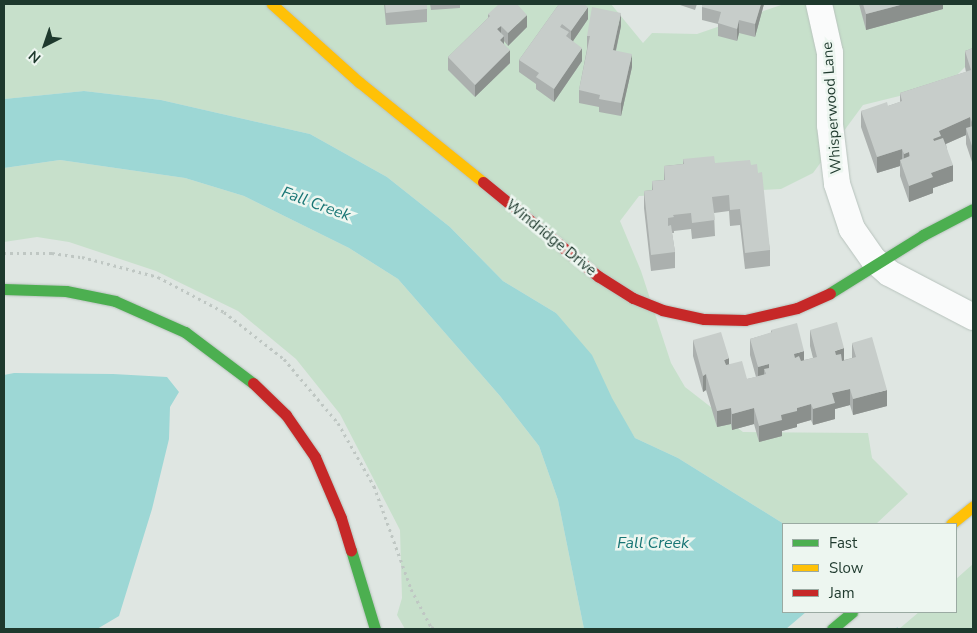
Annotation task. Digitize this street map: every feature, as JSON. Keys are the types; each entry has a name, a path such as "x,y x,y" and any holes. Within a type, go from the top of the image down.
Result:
{"street":[{"name":"Windridge Drive","path":"272,4 374,95 598,276 633,298 662,310 704,320 745,320 806,305 843,285 923,235 973,209"},
{"name":"Whisperwood Lane","path":"819,4 830,53 830,125 837,184 852,229 877,263"},
{"path":"877,263 888,273 973,317"},
{"path":"4,289 66,291 115,301 186,332 246,376 286,415 314,457 341,518 374,629"},
{"path":"952,523 973,506"},
{"path":"832,629 851,613"}],"green space":[{"path":"4,4 611,4 643,43 652,33 697,34 784,4 973,4 973,59 948,84 863,105 813,173 781,189 639,196 620,221 641,271 671,363 685,387 743,432 868,433 872,458 908,494 877,523 782,523 678,458 635,438 556,313 503,281 450,227 387,177 310,134 161,100 84,91 4,99"},
{"path":"60,160 185,178 244,196 349,248 398,279 500,396 539,446 558,500 584,629 405,629 397,615 402,598 400,530 340,414 296,359 238,311 156,271 69,242 37,237 4,242 4,168"},
{"path":"973,564 973,629 899,629 918,613 957,613 957,578"}],"water":[{"name":"Fall Creek","path":"84,91 161,100 310,134 387,177 450,227 503,281 556,313 592,355 612,398 635,438 678,458 782,523 782,613 884,613 899,629 584,629 558,500 539,446 500,396 398,279 349,248 244,196 185,178 60,160 4,168 4,99"},
{"path":"14,373 113,374 167,377 179,392 170,407 169,439 152,509 119,616 97,629 4,629 4,375"}],"pier":[{"path":"805,613 888,613 899,626 895,629 786,629"}],"building":[{"path":"385,4 427,4 427,9 386,13"},
{"path":"499,4 517,4 527,15 508,33 501,26 497,29 504,36 500,40 510,50 475,85 448,57 490,16 488,14"},
{"path":"559,4 584,4 588,7 571,31 562,24 560,27 569,32 566,36 582,48 554,89 536,77 539,73 519,60"},
{"path":"702,4 761,4 755,24 739,20 737,29 718,23 721,12 702,7"},
{"path":"863,4 904,4 866,14"},
{"path":"592,7 621,13 613,50 632,54 621,103 599,99 600,95 579,90 590,36 587,36"},
{"path":"973,48 973,121 970,117 939,131 941,136 933,139 934,141 943,138 953,165 931,173 933,177 909,186 900,160 910,156 909,152 904,154 902,149 877,157 861,111 887,102 888,106 902,101 900,93 971,70 965,51"},
{"path":"973,126 973,149 966,128"},
{"path":"714,156 715,163 750,160 751,165 757,164 758,173 762,172 770,250 745,253 740,209 730,210 729,195 712,197 715,220 692,223 691,213 673,215 674,217 668,218 668,226 671,225 675,252 651,255 644,191 653,190 652,181 665,180 664,166 684,164 683,159"},
{"path":"837,322 844,348 835,351 836,355 841,354 842,361 856,357 852,343 872,337 887,390 853,399 850,389 832,393 835,403 813,409 811,404 797,408 797,411 781,415 782,420 759,426 754,408 732,414 731,408 717,411 706,374 703,376 693,340 721,332 729,358 724,360 726,365 742,361 747,379 766,374 764,369 769,368 769,364 758,367 750,339 772,332 771,330 797,323 804,351 794,354 795,358 799,356 801,361 817,357 810,330"}],"traffic: fast":[{"path":"830,293 923,235 973,209"},
{"path":"4,289 66,291 115,301 185,332 253,383"},
{"path":"351,550 375,629"},
{"path":"832,629 851,613"}],"traffic: slow":[{"path":"272,4 359,82 483,182"},
{"path":"952,523 973,506"}],"traffic: jam":[{"path":"483,182 598,276 633,298 662,310 704,319 745,320 797,308 830,293"},
{"path":"253,383 286,415 315,457 341,518 351,550"}]}
